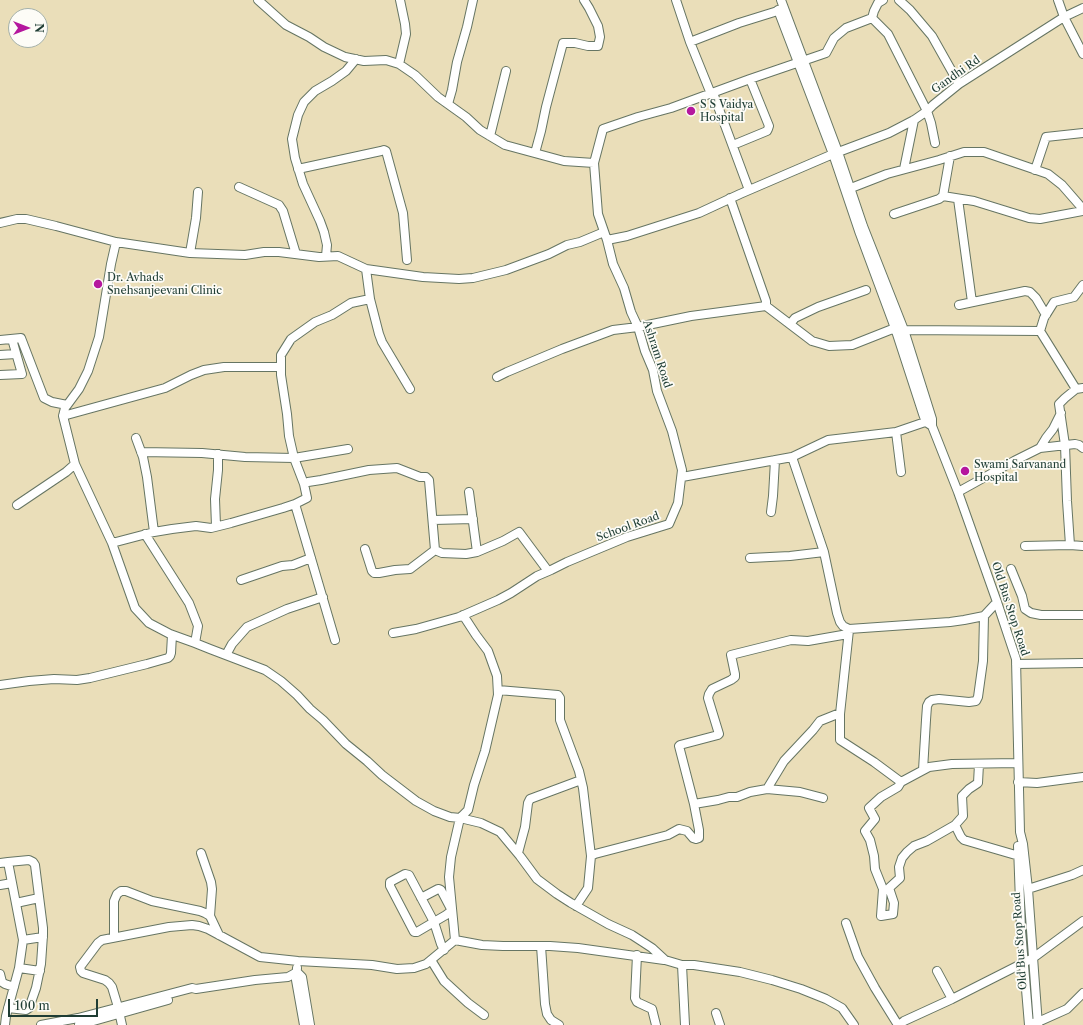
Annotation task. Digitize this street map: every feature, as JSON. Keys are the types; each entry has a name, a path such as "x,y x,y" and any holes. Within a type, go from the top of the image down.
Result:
{"street":[{"path":"258,0 286,24 324,47 346,57 364,61 386,60 400,64 415,75 438,97 466,116 480,130 505,145 564,161 594,163"},
{"path":"400,0 406,34 400,64"},
{"path":"448,104 473,0"},
{"path":"535,153 563,43 598,46 600,37 598,26 584,0"},
{"path":"676,0 690,42 749,190"},
{"path":"775,0 781,10 851,188 863,226 904,330 930,422"},
{"path":"781,0 781,10"},
{"path":"872,18 878,3 883,0"},
{"path":"899,0 910,10 932,36 959,84"},
{"path":"1058,0 1064,17 1083,54"},
{"name":"Gandhi Rd","path":"607,240 627,236 699,212 836,153 889,133 914,120 927,111 959,84 1064,17 1083,8"},
{"path":"690,42 739,23 781,10"},
{"path":"712,94 750,79 826,53 834,38 846,28 872,18"},
{"path":"872,18 888,34 927,111 935,143"},
{"path":"326,256 327,245 322,226 303,184 295,158 292,139 298,115 304,102 314,91 332,82 346,71 356,59"},
{"path":"490,136 506,72"},
{"path":"732,145 767,131 769,126 750,79"},
{"name":"Ashram Road","path":"682,477 682,470 675,443 657,391 653,370 638,327 631,312 624,288 613,264 598,214 594,163 603,129 712,94"},
{"path":"904,169 914,120"},
{"path":"1035,170 1046,136 1083,133"},
{"path":"298,169 384,150 386,151 403,213 407,260"},
{"path":"851,188 887,174 964,152 984,152 1048,174 1062,184 1083,210 1040,219 1029,218 974,201 943,196 939,199 894,214"},
{"path":"836,153 858,232 930,422"},
{"path":"943,196 950,156"},
{"path":"239,187 279,205 283,211 296,254"},
{"path":"190,253 196,218 198,192"},
{"path":"730,198 766,301 766,306"},
{"path":"958,199 972,302"},
{"path":"0,223 17,219 26,219 116,242 190,253 245,255 264,252 319,257 338,256 366,269 423,277 452,278 473,278 506,270 567,245 580,242 604,232"},
{"path":"116,242 99,337 88,371 79,389 65,408 63,416 75,464 112,543 135,608 149,623 172,635 266,670 281,681 323,720 346,744 382,775 416,801 434,811 450,817 481,823 500,832 537,879 576,906 608,924 632,935 652,948 665,960"},
{"path":"366,269 370,298 382,342 410,389"},
{"path":"1040,331 1046,315 1054,302 1074,297 1083,285"},
{"path":"790,324 795,318 818,307 866,290"},
{"path":"959,305 1025,291 1030,292 1036,298 1046,315"},
{"path":"112,543 154,532 196,526 211,528 295,504 307,498 304,484 294,458 289,436 282,387 281,355 291,339 315,322 332,315 351,303 370,298"},
{"path":"497,377 562,349 612,330 638,327 691,316 766,306 812,341 829,346 852,345 895,328 904,330 1040,331"},
{"path":"1040,331 1079,388 1059,404 1065,445 1070,545"},
{"path":"0,340 21,338 44,398 52,402 67,405"},
{"path":"0,375 22,374 12,339"},
{"path":"0,355 16,354"},
{"path":"63,416 165,388 204,370 224,367 281,367"},
{"path":"1040,448 1053,429 1060,413"},
{"path":"682,477 792,457 828,440 896,432 930,422"},
{"name":"Old Bus Stop Road","path":"930,422 958,492 1016,659 1020,832 1023,844 1028,889 1022,930 1024,962 1032,1024"},
{"path":"896,432 901,472"},
{"path":"136,438 147,477 154,532"},
{"path":"958,492 1028,453 1040,448 1075,444 1083,448"},
{"path":"141,452 202,453 245,457 294,458 348,449"},
{"path":"216,526 218,454"},
{"path":"792,457 824,552 838,618 848,631"},
{"path":"771,512 775,460"},
{"path":"17,505 66,472 75,464"},
{"path":"304,484 359,471 378,469 397,468 420,477 426,477 429,480 435,550"},
{"name":"School Road","path":"393,633 416,630 463,615 498,600 537,576 567,562 627,537 669,524 678,504 682,477"},
{"path":"469,492 477,552"},
{"path":"295,504 335,640"},
{"path":"433,520 473,519"},
{"path":"435,550 442,553 466,554 477,552 503,541 519,532 548,571"},
{"path":"145,534 189,603 198,626 195,643"},
{"path":"1025,546 1083,546"},
{"path":"365,549 372,571 379,573 410,569 435,550"},
{"path":"750,558 790,556 824,552"},
{"path":"241,580 282,566 293,565 311,558"},
{"path":"1011,569 1022,596 1025,609 1031,613 1041,615 1083,615"},
{"path":"226,655 232,644 247,627 287,609 323,597"},
{"path":"591,856 668,834 679,829 687,831 693,838 699,838 694,804 679,746 719,734 708,698 712,689 735,677 731,655 791,640 808,641 848,631 964,620 984,616 997,602"},
{"path":"455,940 449,868 460,818 468,810 485,751 498,696 496,676 488,651 463,615"},
{"path":"923,770 927,706 929,702 938,699 969,702 976,700 978,697 983,661 984,616"},
{"path":"848,631 840,713 840,740 874,762 900,782"},
{"path":"0,685 54,679 77,680 90,678 168,658 171,654 172,635"},
{"path":"1016,664 1083,663"},
{"path":"498,690 559,696 560,698 560,720 581,780 591,856 588,888 576,906"},
{"path":"767,789 784,761 820,721 840,713"},
{"path":"979,764 978,783 962,796 963,816 955,824 927,841 914,846 902,858 899,867 900,878 889,888 894,903 894,914 881,916 883,888 875,869 874,856 870,840 864,831 875,819 869,808 882,797 898,787 900,782 929,767 952,764 1018,763"},
{"path":"1018,782 1037,783 1083,777"},
{"path":"518,853 530,799 581,780"},
{"path":"694,804 728,797 737,797 750,792 767,789 800,792 823,798"},
{"path":"955,824 964,840 1018,856"},
{"name":"Old Bus Stop Road","path":"1020,832 1018,841 1018,856 1033,958 1032,1024"},
{"path":"201,853 211,882 212,890 210,916 219,935"},
{"path":"6,1025 8,1008 19,968 23,940 12,883 4,863 28,860 33,862 35,865 43,928 40,971 29,1008 26,1010 8,1008"},
{"path":"1028,889 1083,870"},
{"path":"421,898 438,889 441,890 451,909 446,915 434,922 417,932 414,932 390,886 390,882 405,874 409,875 421,898 434,922 444,950"},
{"path":"0,885 12,883"},
{"path":"114,937 114,900 117,894 121,891 126,891 152,901 200,911 210,916"},
{"path":"16,903 39,898"},
{"path":"846,923 858,957 875,988 899,1025 904,1021 952,999 1033,958 1083,921"},
{"path":"122,1025 112,987 109,983 105,980 83,973 80,969 98,943 102,940 169,927 192,925 208,928 260,957 298,961 372,965 397,969 414,968 426,964 455,940"},
{"path":"23,940 43,938"},
{"path":"455,940 482,945 578,948 637,955 682,965 694,965 740,972 772,980 822,997 842,1008 854,1025"},
{"path":"542,946 545,1004 547,1014 551,1020 559,1025"},
{"path":"637,955 637,1002 652,1009 656,1025"},
{"path":"430,960 444,981 468,1003 484,1015"},
{"path":"298,961 296,980 304,1025"},
{"path":"682,965 685,1025"},
{"path":"19,968 40,971"},
{"path":"937,971 952,999"},
{"path":"41,1025 79,1023 192,988 196,989 288,976 297,972"},
{"path":"297,972 302,977 310,1025"},
{"path":"0,974 2,982 14,987"},
{"path":"1032,1024 1067,1009 1083,994"},
{"path":"716,1014 720,1025"}],"place":[{"name":"S S Vaidya Hospital","path":"691,111"},
{"name":"Dr. Avhads Snehsanjeevani Clinic","path":"98,284"},
{"name":"Swami Sarvanand Hospital","path":"965,471"}]}
